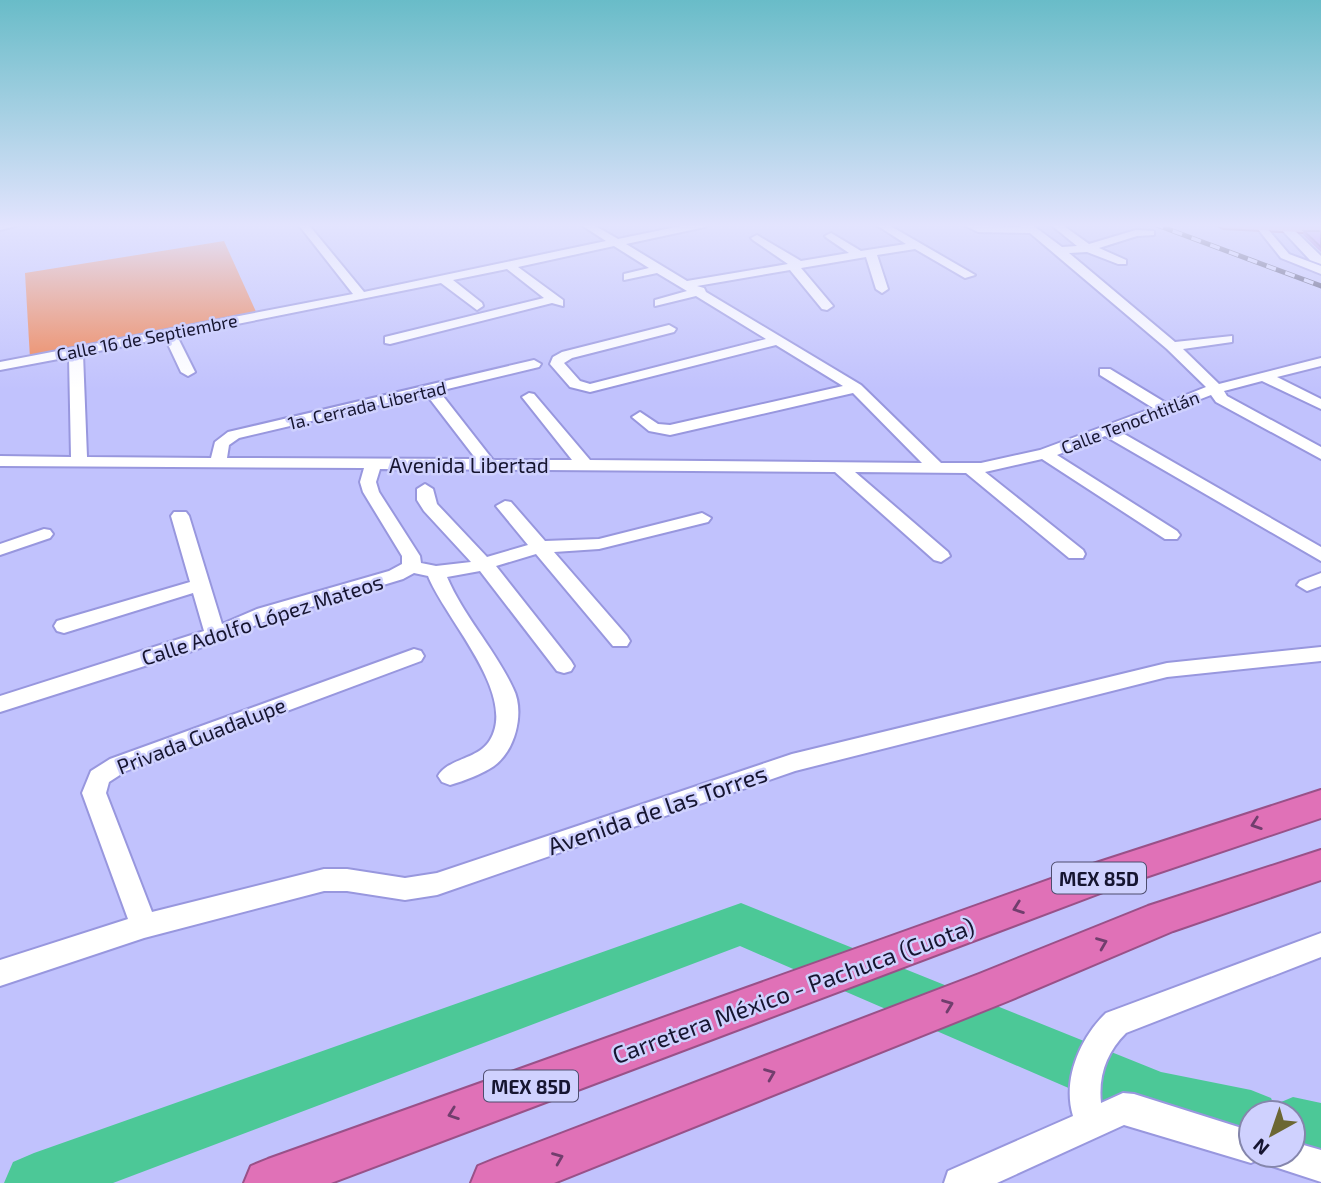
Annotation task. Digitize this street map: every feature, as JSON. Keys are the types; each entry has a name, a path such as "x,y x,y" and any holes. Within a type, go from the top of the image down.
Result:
{"highway":[{"name":"Carretera México - Pachuca (Cuota)","path":"268,1183 1106,875 1321,804"},
{"name":"MEX 85D","path":"495,1183 993,988 1162,918 1321,865"}],"street":[{"path":"347,279 361,296"},
{"name":"Calle 16 de Septiembre","path":"0,366 443,279"},
{"path":"444,279 477,306"},
{"path":"390,340 559,303 528,279"},
{"path":"679,279 856,388 937,468"},
{"path":"659,303 694,288 735,279"},
{"path":"806,279 827,306"},
{"path":"877,279 882,289"},
{"path":"1093,279 1210,381 1221,399 1321,454"},
{"path":"669,329 567,355 558,360 557,364 575,384 590,388 780,340"},
{"path":"169,333 188,372"},
{"path":"1172,346 1227,339"},
{"path":"76,351 79,462"},
{"name":"Calle Tenochtitlán","path":"937,468 1006,464 1045,454 1215,389 1321,362"},
{"name":"1a. Cerrada Libertad","path":"219,463 219,445 234,435 431,391 534,364"},
{"path":"1105,372 1164,408"},
{"path":"1263,376 1321,405"},
{"path":"640,417 654,428 670,430 856,388"},
{"path":"431,391 487,463"},
{"path":"528,397 584,464"},
{"path":"1107,430 1321,555"},
{"path":"1045,454 1171,535"},
{"name":"Avenida Libertad","path":"0,461 837,465 937,468"},
{"path":"373,464 368,482 411,556 412,567 436,572 484,564 540,547 599,544 702,518"},
{"path":"837,465 941,556"},
{"path":"970,468 1076,554"},
{"path":"425,489 430,507 484,564 564,666"},
{"path":"505,506 620,641"},
{"path":"180,516 215,635"},
{"path":"0,550 44,534"},
{"name":"Calle Adolfo López Mateos","path":"0,704 215,635 264,614 396,575 412,567"},
{"path":"436,572 442,587 503,690 507,712 505,732 498,747 487,759 450,776"},
{"path":"64,626 199,585"},
{"name":"Avenida de las Torres","path":"0,973 144,926 324,880 347,880 405,888 437,884 792,763 1167,670 1321,654"},
{"name":"Privada Guadalupe","path":"144,926 94,793 99,778 118,765 414,656"},
{"path":"1090,1122 1084,1103 1085,1090 1094,1054 1107,1031 1127,1017 1321,945"},
{"path":"960,1183 1090,1122 1128,1109 1237,1143"}],"shaded area":[{"path":"25,279 241,279 257,314 30,358"}],"waterway":[{"path":"34,1183 741,924 1161,1100 1237,1115"},
{"path":"1307,1129 1321,1132"}],"railway":[{"path":"1303,279 1321,286"}]}
